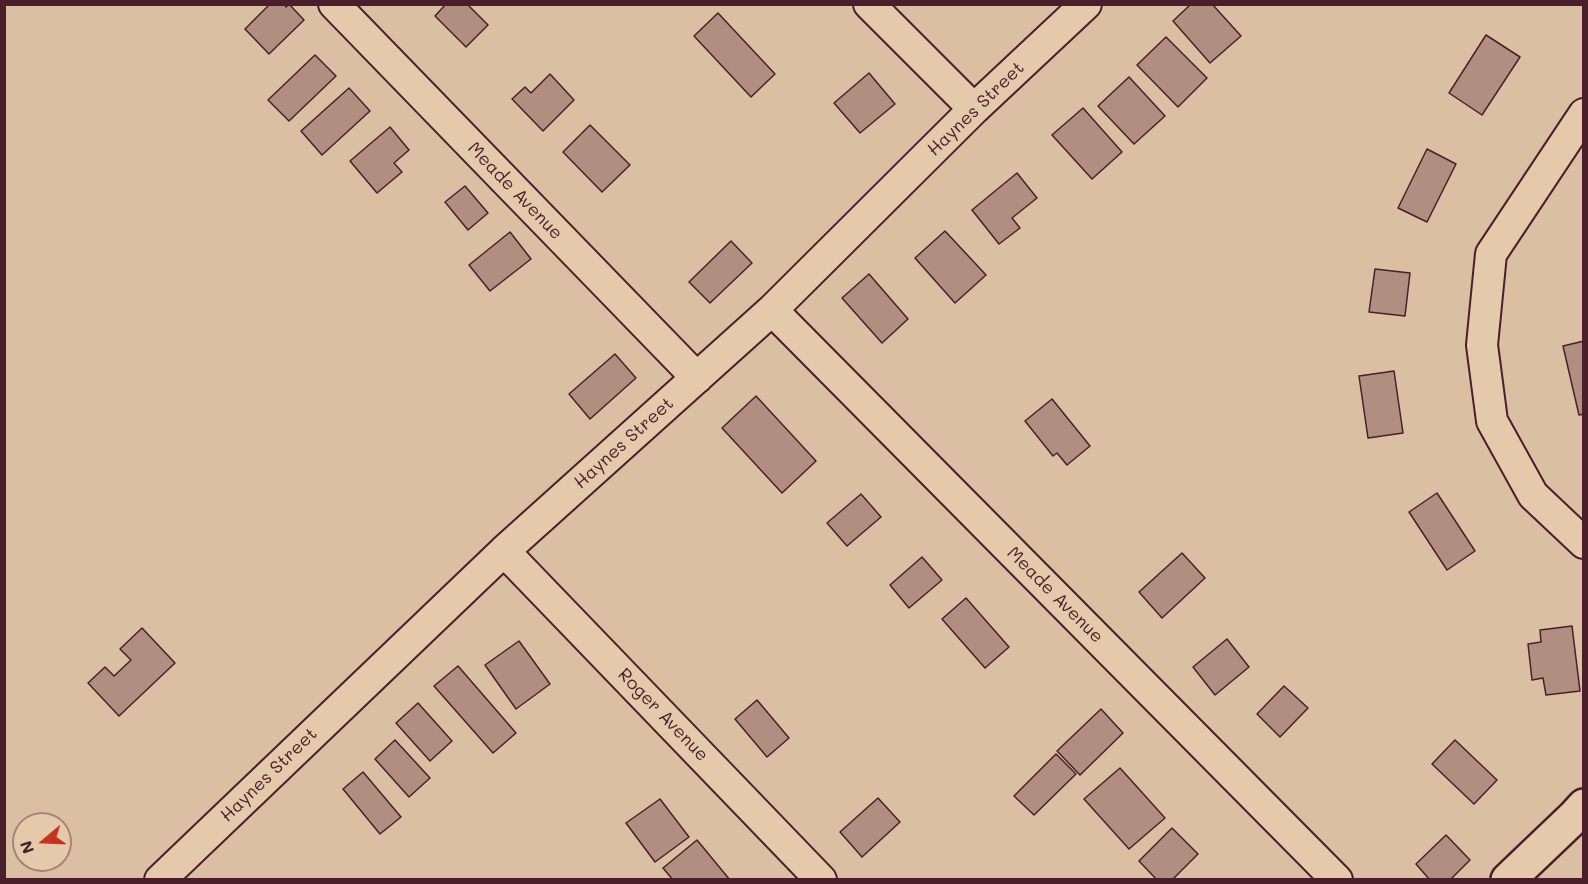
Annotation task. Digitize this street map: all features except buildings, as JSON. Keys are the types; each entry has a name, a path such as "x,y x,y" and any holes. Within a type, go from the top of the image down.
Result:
{"street":[{"name":"Meade Avenue","path":"334,4 697,378"},
{"path":"869,4 974,110"},
{"name":"Haynes Street","path":"160,879 504,551 772,310 974,110 1086,4"},
{"path":"1584,114 1491,254 1482,345 1492,421 1533,495 1584,543"},
{"name":"Meade Avenue","path":"772,310 1337,879"},
{"name":"Roger Avenue","path":"504,551 821,879"},
{"path":"1508,879 1584,806"}]}
